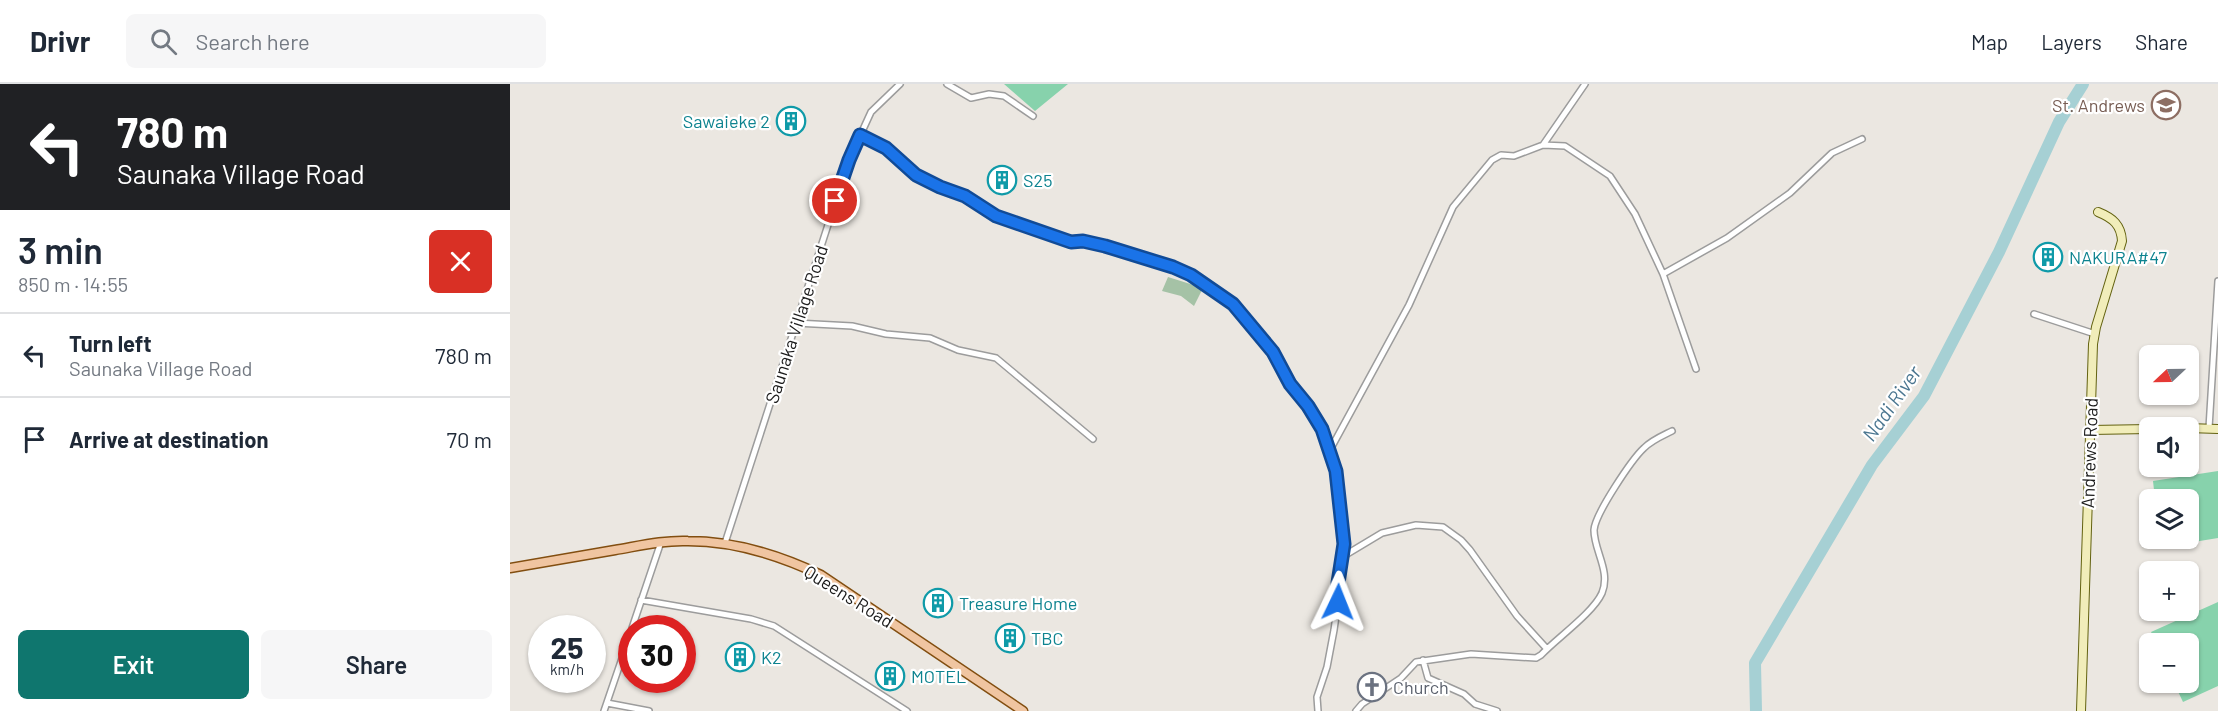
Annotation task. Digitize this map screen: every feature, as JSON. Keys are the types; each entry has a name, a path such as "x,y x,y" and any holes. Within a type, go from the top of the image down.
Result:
{"main road":[{"name":"Andrews Road","path":"2081,711 2095,334 2122,242 2120,227 2114,220 2098,212"},
{"path":"2199,428 2218,429"},
{"path":"2090,430 2139,429"},
{"name":"Queens Road","path":"510,568 661,542 688,540 725,543 764,552 821,575 1023,711"}],"street":[{"name":"Saunaka Village Road","path":"725,543 849,160 871,112 900,84"},
{"path":"947,84 970,98 989,94 1004,96 1033,116"},
{"path":"1543,145 1585,84"},
{"path":"860,135 886,148 916,175 965,196 996,216 1071,242 1083,241 1105,246 1173,267 1191,275 1233,304 1273,352 1290,384 1308,406 1322,429 1336,471 1344,544 1335,623 1327,667 1317,697 1318,711"},
{"path":"1663,274 1727,238 1790,193 1833,153 1862,139"},
{"path":"1330,450 1409,305 1453,207 1492,160 1501,155 1514,156 1543,145 1565,146 1610,176 1635,214 1663,274 1696,369"},
{"path":"2209,428 2218,281"},
{"path":"2034,314 2095,334"},
{"path":"796,323 852,326 886,334 930,338 958,350 996,358 1093,440"},
{"path":"1356,711 1362,704 1401,678 1416,662 1471,654 1536,658 1547,649 1593,605 1602,592 1605,574 1595,533 1598,514 1638,454 1652,441 1672,431"},
{"path":"1342,557 1382,533 1416,525 1443,527 1470,550 1516,616 1547,649"},
{"path":"636,615 661,542"},
{"path":"641,600 751,619 774,626 907,711"},
{"path":"1423,660 1428,678 1464,694 1475,704 1497,711"},
{"path":"604,711 618,670"},
{"path":"607,703 649,711"}],"green space":[{"path":"1004,84 1068,84 1035,111"},
{"path":"1168,277 1203,288 1194,306 1181,296 1162,291"},
{"path":"2218,471 2218,538 2199,541 2199,489 2154,489 2153,481 2199,477 2199,474"},
{"path":"2218,602 2218,686 2183,702 2179,693 2199,693 2199,633 2151,632 2176,621 2199,621 2199,611"}],"waterway":[{"name":"Nadi River","path":"1756,711 1755,663 1872,465 1924,396 1999,252 2059,122 2083,84"}],"place":[{"name":"St. Andrews","path":"2166,105"},
{"name":"Sawaieke 2","path":"791,121"},
{"name":"S25","path":"1002,180"},
{"name":"NAKURA#47","path":"2048,257"},
{"name":"Treasure Home","path":"938,603"},
{"name":"TBC","path":"1010,638"},
{"name":"K2","path":"740,657"},
{"name":"MOTEL","path":"890,676"},
{"name":"Church","path":"1372,687"}],"route":[{"path":"835,201 860,135 886,148 916,175 932,184 965,196 996,216 1071,242 1083,241 1105,246 1173,267 1209,286 1233,304 1273,352 1290,384 1308,406 1322,429 1330,450 1336,471 1344,544 1338,583 1338,602"}]}
